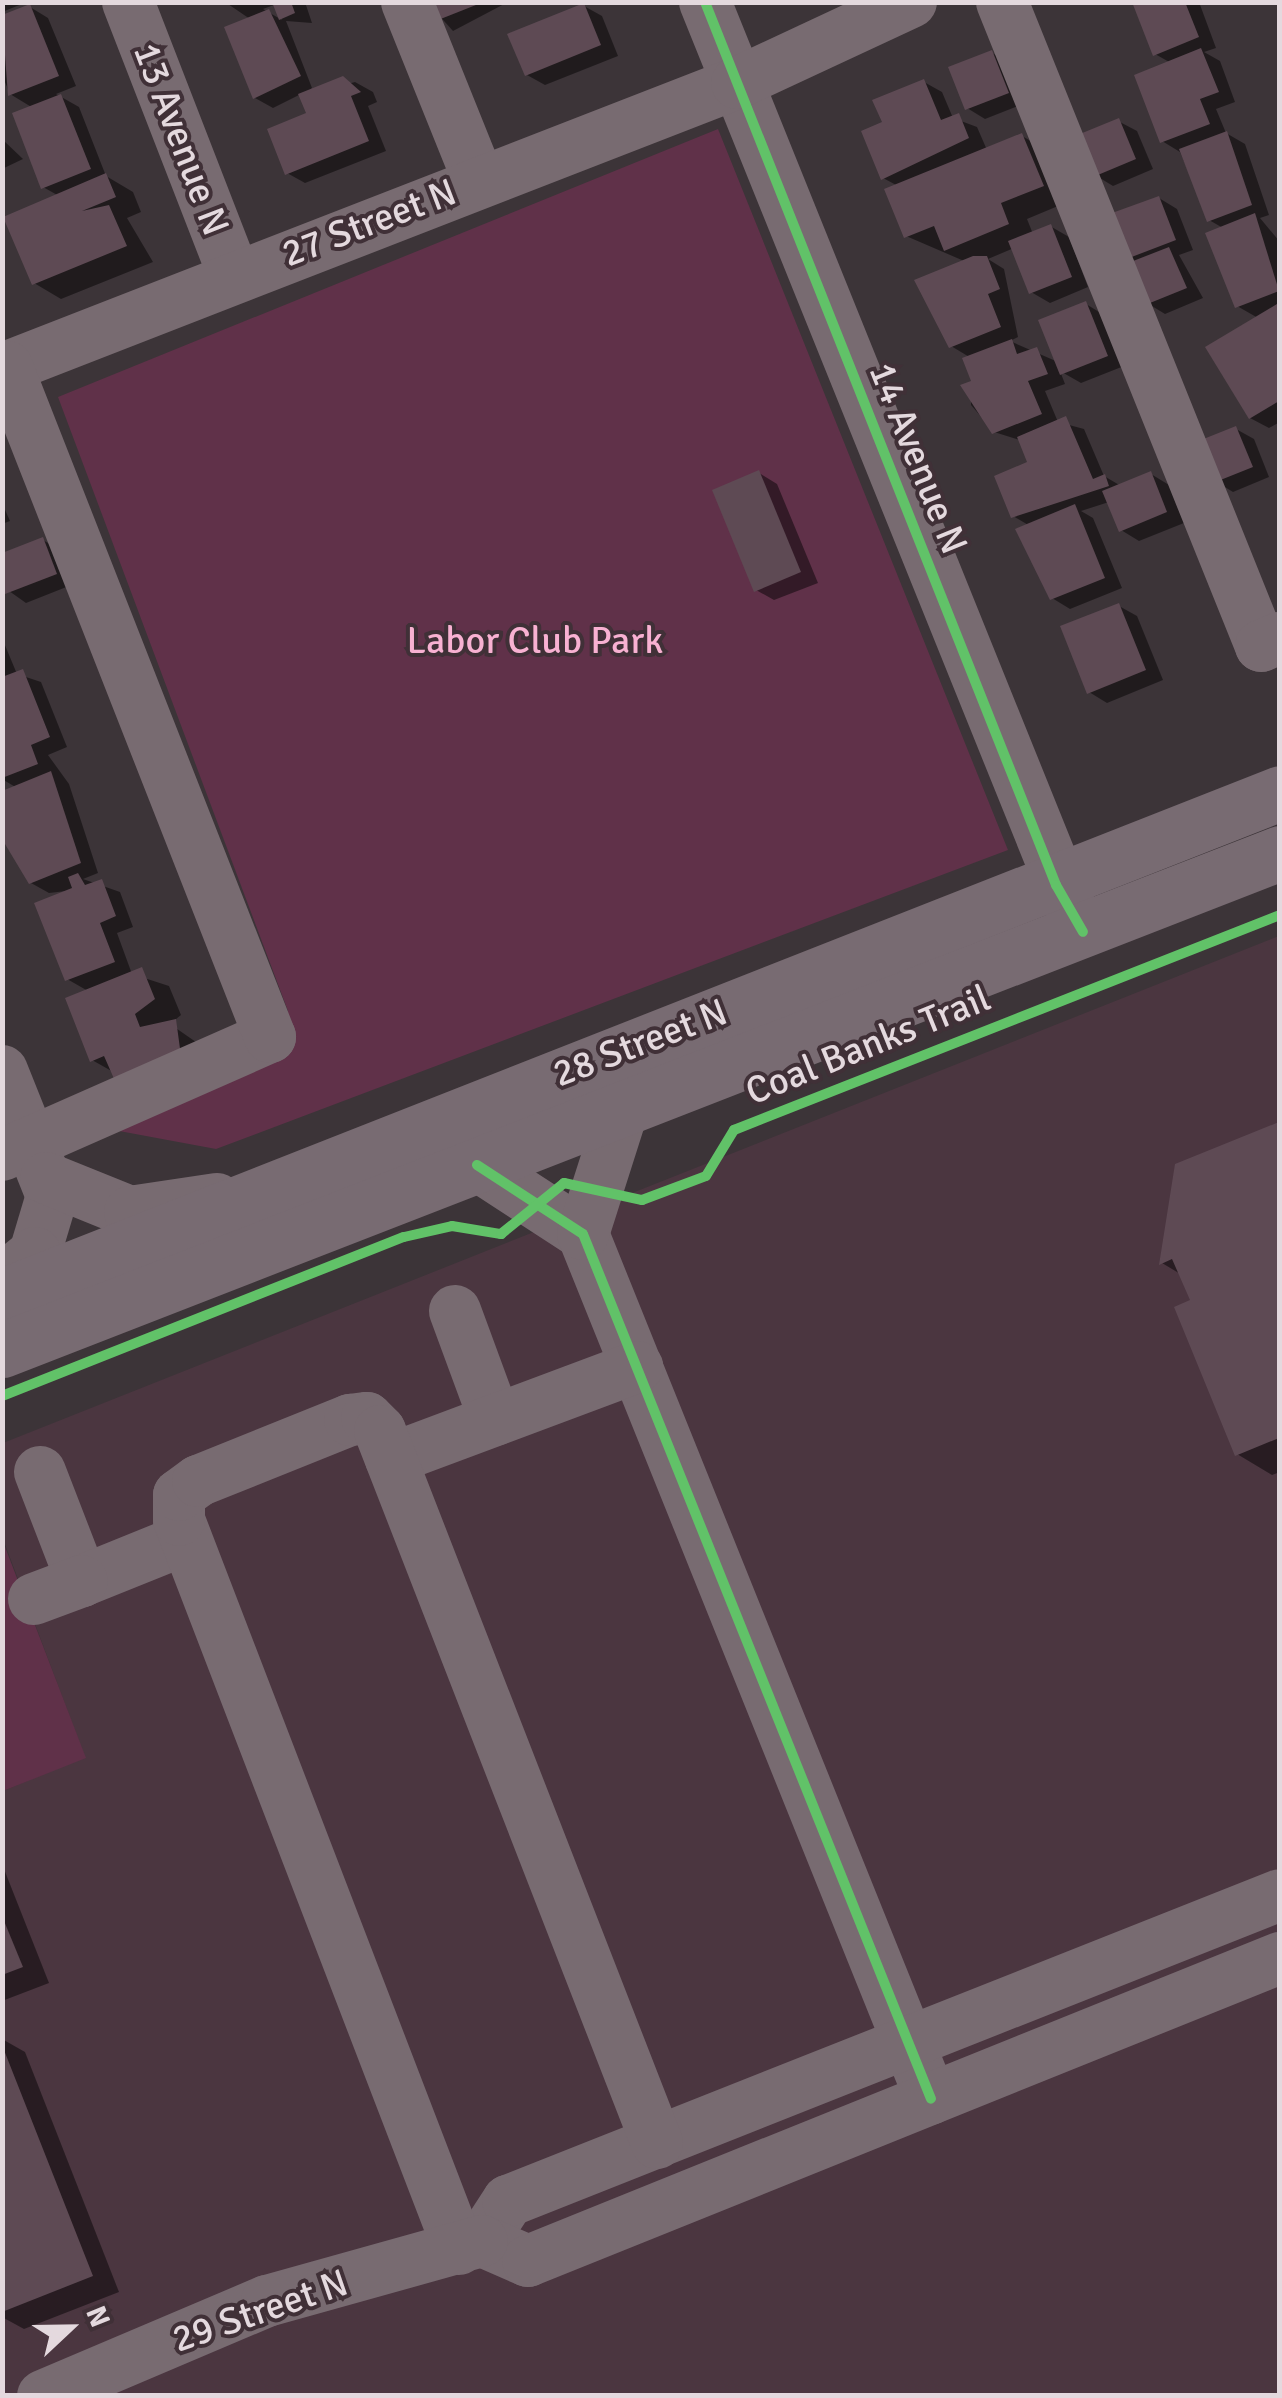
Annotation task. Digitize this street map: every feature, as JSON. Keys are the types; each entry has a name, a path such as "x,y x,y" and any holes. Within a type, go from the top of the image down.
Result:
{"main road":[{"name":"28 Street N","path":"2,1296 240,1196 1056,885 1280,794"},
{"name":"28 Street N","path":"2,1350 1280,853"}],"street":[{"name":"13 Avenue N","path":"128,2 234,275"},
{"path":"407,2 478,181"},
{"name":"14 Avenue N","path":"705,2 1056,885 1083,932"},
{"name":"27 Street N","path":"5,368 234,275 737,83 912,2"},
{"path":"1002,2 1262,646 1280,638"},
{"path":"5,368 270,1036 27,1159"},
{"path":"2,1071 27,1159 52,1196 35,1253 2,1280"},
{"path":"583,1234 623,1109"},
{"path":"27,1159 130,1212 240,1196"},
{"path":"478,1165 583,1234 931,2098"},
{"path":"455,1310 495,1420"},
{"path":"391,1460 637,1367"},
{"path":"471,2245 186,1539 179,1495 198,1481 350,1420 368,1418 391,1460 657,2143"},
{"path":"40,1472 82,1581"},
{"path":"34,1599 186,1539"},
{"path":"471,2245 508,2201 1280,1895"},
{"path":"471,2245 528,2261 1280,1958"},
{"name":"29 Street N","path":"43,2396 267,2301 471,2245"}],"shaded area":[{"path":"1279,936 1279,2395 3,2395 3,1791 85,1757 3,1539 3,1443"}],"green space":[{"name":"Labor Club Park","path":"718,129 1008,850 216,1149 103,1128 284,1033 288,1011 58,397"},
{"path":"2,1539 86,1758 3,1791 2,1791"}],"building":[{"path":"272,2 291,2 295,13 279,20"},
{"path":"425,2 481,2 481,3 433,22"},
{"path":"1132,2 1185,2 1199,37 1153,56"},
{"path":"584,3 601,45 525,76 507,34"},
{"path":"30,4 59,76 8,96 2,15"},
{"path":"269,9 301,76 253,99 224,27"},
{"path":"1201,48 1219,92 1200,99 1210,124 1160,143 1134,75"},
{"path":"992,50 1009,93 965,110 948,67"},
{"path":"343,76 361,92 351,96 369,141 285,175 267,129 306,113 298,94"},
{"path":"924,79 941,120 959,113 969,138 881,180 861,131 882,122 872,100"},
{"path":"61,94 91,169 41,189 12,113"},
{"path":"1119,118 1136,159 1093,177 1075,136"},
{"path":"1227,131 1252,205 1207,222 1179,149"},
{"path":"1022,133 1044,186 1001,203 1009,224 944,251 934,226 904,238 884,189"},
{"path":"106,173 116,197 82,211 109,205 127,246 32,285 3,217"},
{"path":"1159,196 1176,240 1129,258 1112,213"},
{"path":"1255,213 1279,291 1235,308 1205,233"},
{"path":"1051,224 1072,277 1029,294 1008,241"},
{"path":"1169,247 1187,288 1145,305 1128,263"},
{"path":"973,256 987,256 1000,289 988,294 1001,327 949,348 914,280"},
{"path":"1086,301 1108,356 1060,375 1038,320"},
{"path":"1277,304 1279,401 1249,419 1205,347"},
{"path":"1012,339 1017,354 1037,347 1048,374 1028,381 1042,414 992,434 960,385 971,381 962,358"},
{"path":"1066,416 1093,479 1105,474 1109,486 1011,518 994,476 1027,462 1017,437"},
{"path":"1236,426 1253,467 1213,483 1196,442"},
{"path":"759,470 801,572 754,592 712,490"},
{"path":"1151,471 1167,512 1119,532 1102,491"},
{"path":"1075,504 1105,578 1050,600 1015,529"},
{"path":"43,537 57,574 5,594 2,553"},
{"path":"1119,603 1146,670 1087,694 1060,626"},
{"path":"23,669 50,737 31,745 38,764 2,778 2,677"},
{"path":"51,771 81,863 29,884 2,839 2,791"},
{"path":"78,873 85,885 102,879 116,916 100,923 115,962 65,981 34,903 72,888 68,877"},
{"path":"142,967 155,999 135,1014 140,1027 176,1019 181,1056 115,1081 104,1056 90,1062 65,998"},
{"path":"1279,1122 1279,1438 1235,1456 1174,1307 1190,1300 1172,1259 1159,1265 1175,1164"},
{"path":"2,1916 23,1967 2,1975"},
{"path":"2,2045 93,2276 2,2312"}],"cycle path":[{"path":"705,2 1056,885 1083,932"},
{"name":"Coal Banks Trail","path":"2,1396 404,1237 452,1226 501,1234 564,1183 642,1200 706,1176 734,1130 1280,915"},
{"path":"477,1165 583,1234 931,2099"}]}
